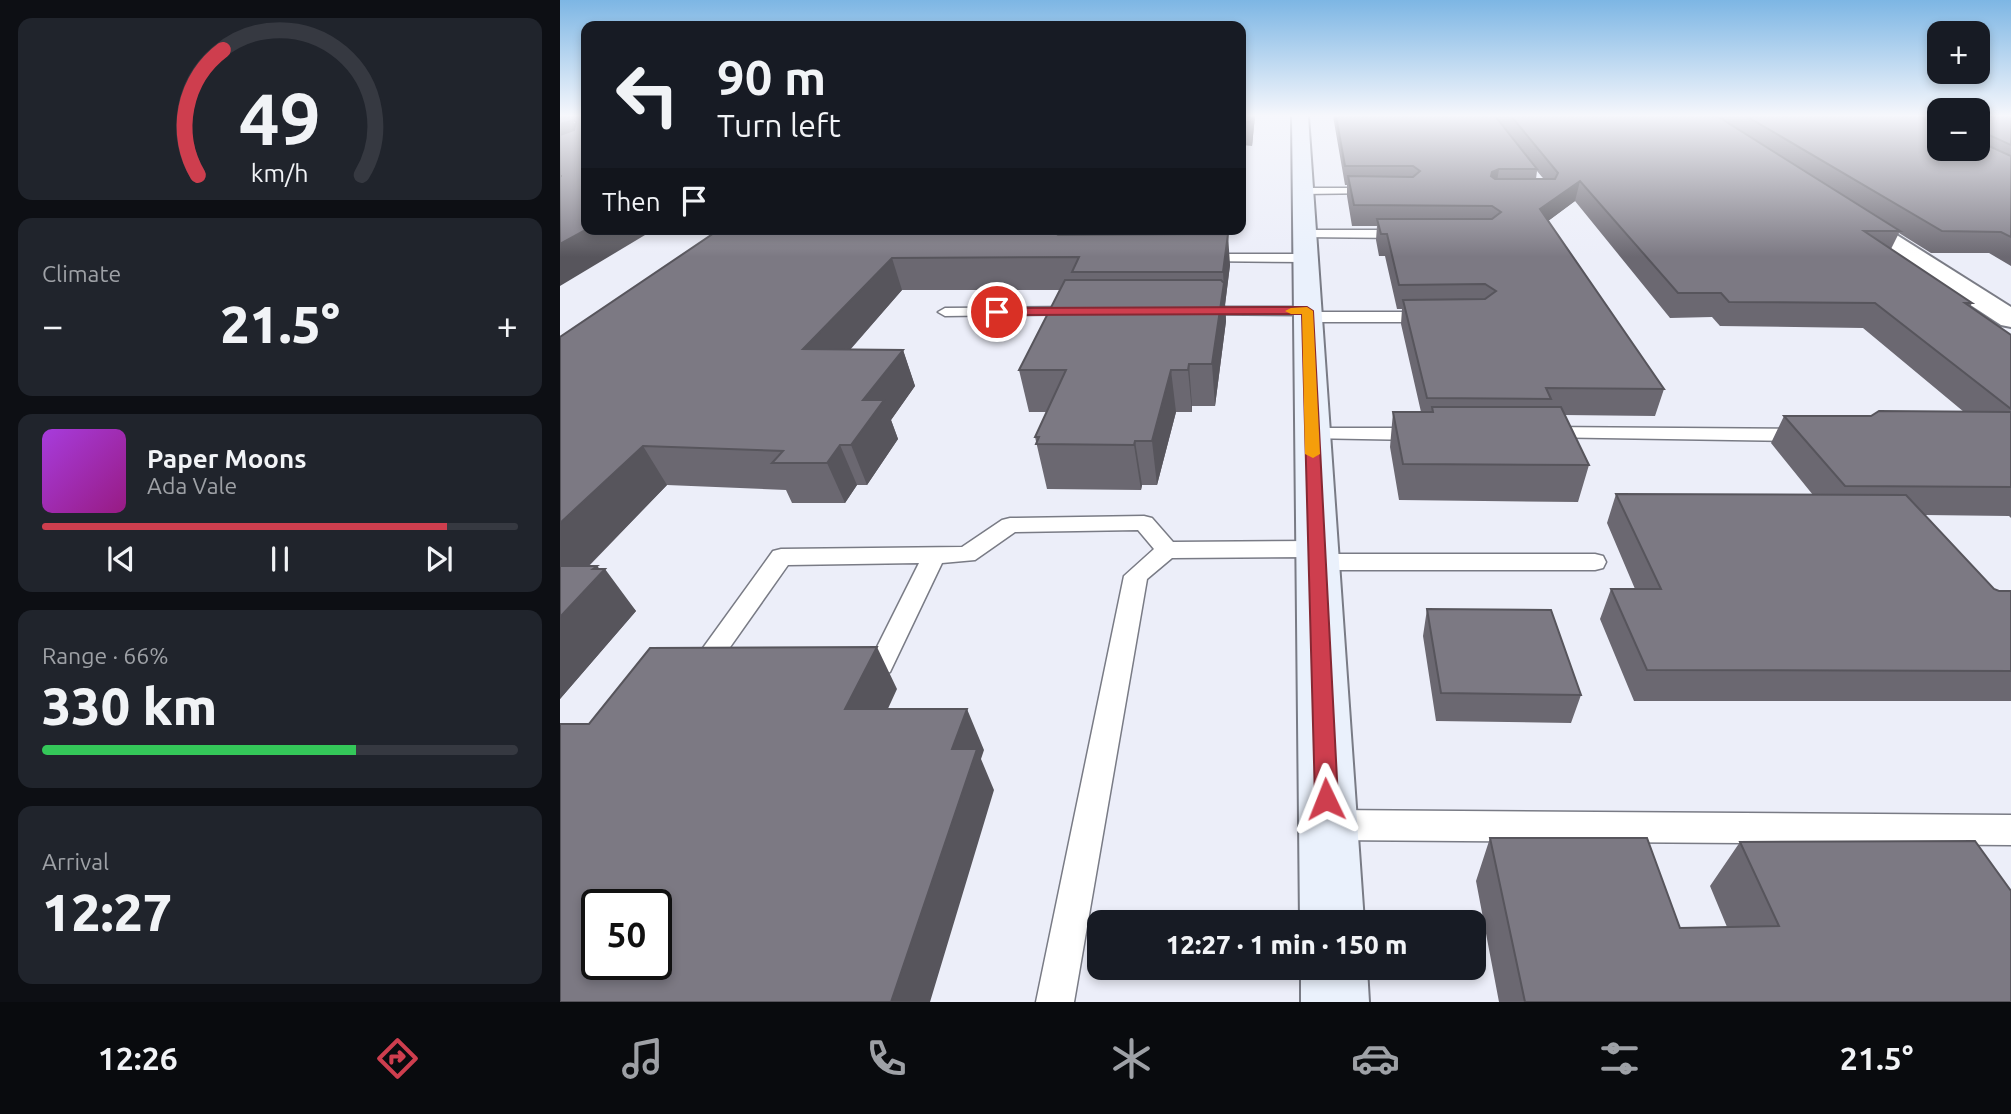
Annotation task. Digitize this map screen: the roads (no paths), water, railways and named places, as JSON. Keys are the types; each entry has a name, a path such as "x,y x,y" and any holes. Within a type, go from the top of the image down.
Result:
{"main road":[{"path":"1302,163 1332,910"},
{"path":"1334,980 1335,1002"}],"street":[{"path":"1833,204 2011,319"}],"lane":[{"path":"1303,191 1384,191"},
{"path":"1185,258 1424,234"},
{"path":"945,312 1088,311"},
{"path":"1184,311 1441,317"},
{"path":"1527,433 1829,435"},
{"path":"1312,434 1433,434"},
{"path":"696,675 781,557 967,555 1010,525 1144,523 1167,550"},
{"path":"1055,1002 1136,576 1167,550 1595,562"},
{"path":"881,665 934,555"},
{"path":"1328,825 2011,830"}]}
